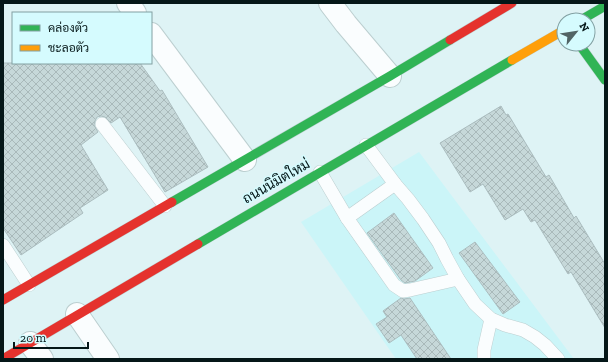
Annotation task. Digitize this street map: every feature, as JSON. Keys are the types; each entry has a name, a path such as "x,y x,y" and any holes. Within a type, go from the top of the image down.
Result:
{"main road":[{"path":"3,300 390,76 512,3"},
{"path":"595,12 605,6"},
{"name":"ถนนนิมิตใหม่","path":"3,359 36,351 77,314 556,35"},
{"path":"584,52 605,80"}],"street":[{"path":"128,3 134,12"},
{"path":"330,3 390,76"},
{"path":"152,35 245,160"},
{"path":"77,314 108,359"}],"lane":[{"path":"102,124 165,206"},
{"path":"366,145 408,199 435,237 458,279 475,304 491,318 505,325 523,330 535,337 546,345 558,359"},
{"path":"320,172 347,218 394,285 403,291 419,289 458,279"},
{"path":"347,218 395,184"},
{"path":"3,245 29,285"},
{"path":"484,359 484,350 491,318"}],"shaded area":[{"path":"419,152 574,359 396,359 301,222"}],"building":[{"path":"3,63 141,64 160,91 162,90 208,167 165,192 120,117 111,123 105,117 97,117 94,125 98,132 81,145 108,190 80,208 83,213 21,255 3,228"},
{"path":"501,106 506,115 508,114 546,177 549,175 574,218 576,216 605,264 605,328 571,272 568,274 535,220 531,222 523,209 505,220 483,184 470,192 440,143"},
{"path":"394,213 433,268 415,281 405,283 401,280 367,233"},
{"path":"475,242 520,302 503,314 459,253"},
{"path":"401,298 410,298 451,359 417,359 401,335 389,343 376,324 387,317 383,311"}],"traffic: fast":[{"path":"595,12 605,6"},
{"path":"172,202 450,40"},
{"path":"585,52 605,80"},
{"path":"198,244 512,60"}],"traffic: slow":[{"path":"512,60 556,35"}],"traffic: jam":[{"path":"450,40 512,3"},
{"path":"3,300 172,202"},
{"path":"3,359 198,244"}]}
